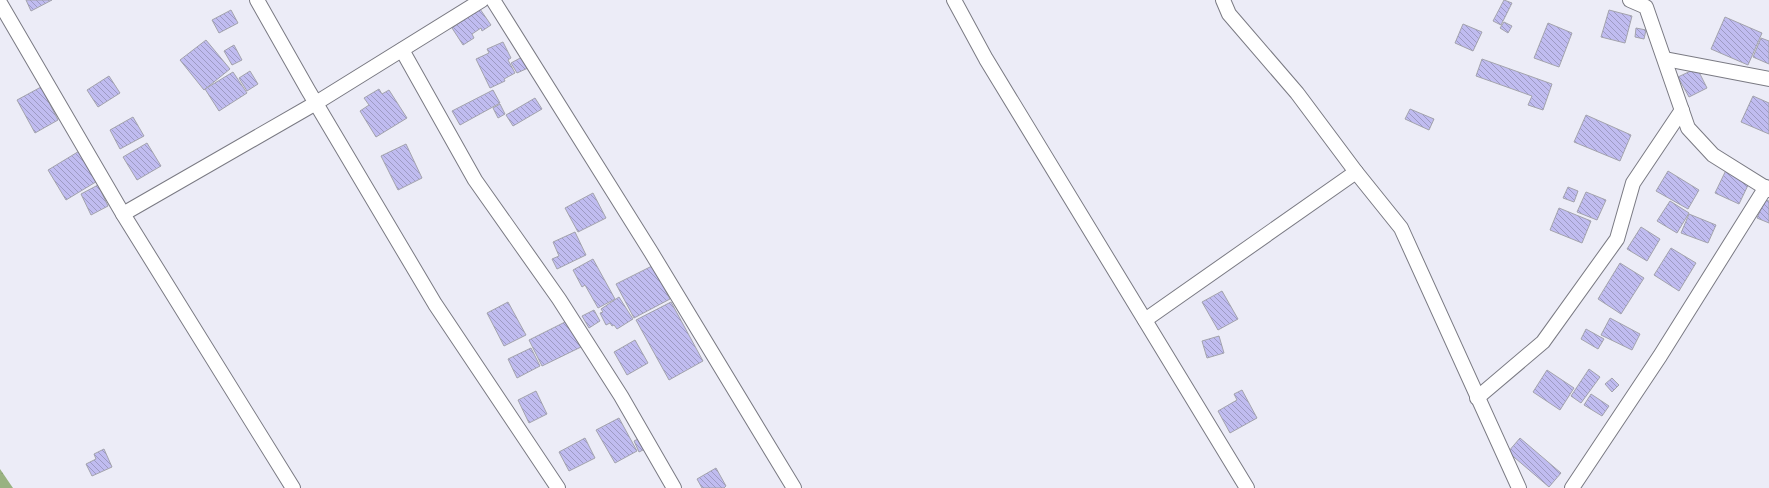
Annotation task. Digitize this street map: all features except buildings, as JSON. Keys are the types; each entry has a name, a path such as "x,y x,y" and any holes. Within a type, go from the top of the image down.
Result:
{"street":[{"path":"257,0 316,103 436,304 558,488"},
{"path":"123,214 316,103 482,0"},
{"path":"493,0 651,252 794,488"},
{"path":"954,0 986,59 1246,488"},
{"path":"1223,0 1229,14 1297,93 1356,172 1401,228 1519,488"},
{"path":"1572,488 1768,188 1713,155 1688,128 1647,3 1630,0"},
{"path":"0,3 123,214 293,488"},
{"path":"402,50 475,180 563,306 621,396 674,488"},
{"path":"1665,58 1769,79"},
{"path":"1477,398 1543,342 1617,239 1633,183 1682,110"},
{"path":"1145,320 1356,172"}],"green space":[{"path":"0,469 13,488 0,488"}]}
